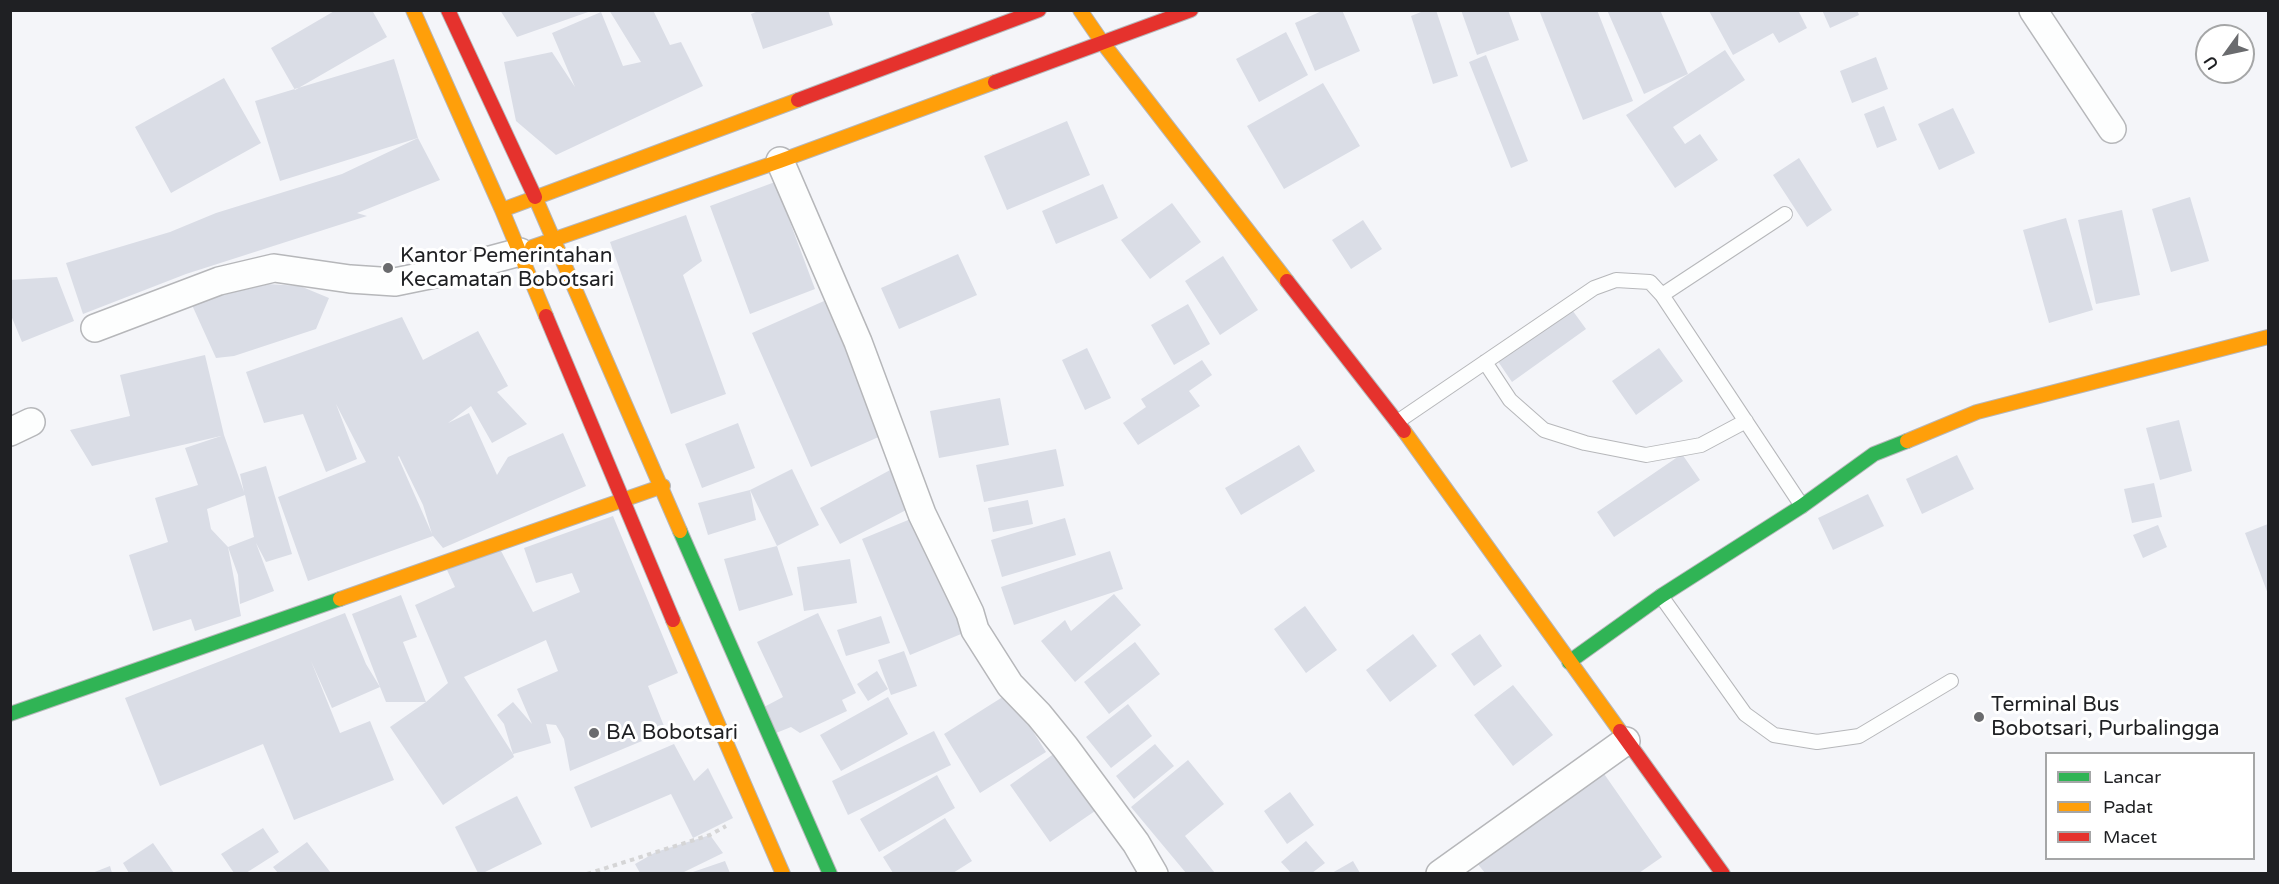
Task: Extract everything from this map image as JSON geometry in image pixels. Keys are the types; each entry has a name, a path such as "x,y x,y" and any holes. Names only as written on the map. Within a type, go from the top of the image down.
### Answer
{"main road":[{"path":"413,10 502,210 622,501 783,873"},
{"path":"448,10 535,197 663,486 830,873"},
{"path":"502,210 1040,10"},
{"path":"1080,10 1102,42 1397,422 1723,873"},
{"path":"520,252 780,161 1191,10"},
{"path":"1569,662 1661,596 1802,506 1874,454 1977,412 2268,337"},
{"path":"10,714 663,486"}],"street":[{"path":"2033,10 2112,129"},
{"path":"780,161 858,342 922,514 970,613 975,630 1010,685 1065,747 1136,843 1154,873"},
{"path":"95,328 219,281 274,268 350,279 395,282 449,271 520,252"},
{"path":"1440,873 1626,741"}],"lane":[{"path":"1662,295 1785,214"},
{"path":"1397,422 1594,288 1616,280 1650,282 1662,295 1802,506"},
{"path":"1485,362 1510,400 1544,430 1585,443 1646,455 1701,445 1746,421"},
{"path":"1661,596 1745,714 1774,735 1817,742 1859,735 1951,681"}],"path":[{"path":"587,873 710,835 739,819 752,802"}],"building":[{"path":"336,10 372,10 387,37 295,90 271,48"},
{"path":"500,10 591,10 591,11 517,37"},
{"path":"609,10 653,10 670,45 681,42 703,86 556,155 516,121 504,62 552,52 575,87 552,33 601,12 623,66 641,62"},
{"path":"761,10 828,10 833,25 763,49 751,14"},
{"path":"1324,10 1342,10 1360,51 1315,71 1295,23"},
{"path":"1426,10 1436,10 1458,76 1433,84 1411,16"},
{"path":"1461,10 1508,10 1519,40 1477,55"},
{"path":"1539,10 1597,10 1633,101 1583,120"},
{"path":"1607,10 1660,10 1688,74 1644,94"},
{"path":"1798,10 1807,28 1779,43 1773,33 1733,55 1709,11"},
{"path":"1822,10 1857,10 1859,15 1830,28"},
{"path":"1286,32 1308,75 1259,102 1236,59"},
{"path":"1725,50 1745,80 1673,127 1685,144 1700,134 1718,160 1675,188 1626,115"},
{"path":"1486,55 1528,161 1511,168 1469,62"},
{"path":"1876,57 1888,89 1852,103 1840,71"},
{"path":"394,59 418,138 280,181 255,101"},
{"path":"224,78 261,143 171,193 135,127"},
{"path":"1323,83 1360,146 1284,189 1247,126"},
{"path":"1884,106 1897,140 1877,148 1864,114"},
{"path":"1953,108 1975,153 1939,170 1918,124"},
{"path":"1067,121 1090,175 1007,210 984,156"},
{"path":"418,138 440,180 357,213 367,216 186,274 83,314 66,263 170,232 216,213 342,174"},
{"path":"1799,158 1832,210 1807,227 1773,175"},
{"path":"775,182 815,289 750,314 710,206"},
{"path":"1103,184 1118,218 1056,244 1042,211"},
{"path":"2190,197 2209,261 2171,272 2152,209"},
{"path":"1172,203 1201,242 1150,279 1121,240"},
{"path":"2122,210 2140,295 2096,304 2078,220"},
{"path":"686,215 702,261 683,275 726,394 671,414 610,242"},
{"path":"2066,218 2093,310 2049,323 2023,230"},
{"path":"1363,220 1382,249 1351,269 1332,240"},
{"path":"958,254 977,295 899,329 881,288"},
{"path":"1223,256 1258,310 1220,335 1185,281"},
{"path":"57,277 74,321 22,342 10,313 10,280"},
{"path":"219,281 300,286 329,298 316,329 234,356 216,358 192,305"},
{"path":"824,301 883,435 811,467 752,333"},
{"path":"1188,304 1210,344 1174,365 1151,325"},
{"path":"1570,307 1586,329 1512,382 1497,360"},
{"path":"402,317 423,360 478,331 508,386 497,392 527,424 492,443 471,406 448,423 469,413 497,475 508,457 563,433 586,486 443,548 433,536 308,581 278,497 366,462 336,404 357,459 326,472 303,414 264,423 246,372","holes":["399,456 423,505 432,534"]},
{"path":"1087,348 1111,398 1085,410 1062,360"},
{"path":"1659,348 1683,381 1636,415 1612,381"},
{"path":"205,355 224,435 244,492 240,474 266,466 292,554 266,562 256,543 274,591 240,604 238,575 228,547 241,616 195,631 191,619 153,631 129,555 168,542 155,498 198,485 185,448 221,436 92,466 70,430 130,416 120,375","holes":["245,495 254,537 228,547 211,529 207,509"]},
{"path":"1202,360 1212,375 1189,391 1200,406 1138,445 1123,423 1146,407 1141,399"},
{"path":"1000,398 1009,445 939,458 930,411"},
{"path":"2179,420 2192,471 2160,480 2146,428"},
{"path":"738,423 755,468 702,488 685,444"},
{"path":"1299,445 1315,471 1241,515 1225,488"},
{"path":"1056,449 1064,486 984,502 976,465"},
{"path":"1682,454 1700,480 1614,537 1597,512"},
{"path":"1957,455 1974,489 1922,514 1906,479"},
{"path":"792,469 819,525 777,546 750,490"},
{"path":"892,469 912,507 840,544 820,508"},
{"path":"2154,483 2162,517 2132,523 2124,489"},
{"path":"750,490 756,520 708,535 698,503"},
{"path":"1868,494 1884,526 1833,550 1818,518"},
{"path":"1028,500 1033,524 993,532 988,508"},
{"path":"613,516 678,673 648,686 666,731 570,771 564,739 556,725 546,724 551,743 513,754 514,757 443,805 390,727 426,702 448,683 415,605 455,587 447,570 499,547 533,612 580,592 572,573 536,583 524,548","holes":["546,640 558,671 517,689 532,724 513,702 497,715 504,724 513,754 464,677"]},
{"path":"918,516 966,632 910,655 862,539"},
{"path":"1065,518 1076,555 1002,577 991,540"},
{"path":"2268,524 2268,594 2245,533"},
{"path":"2158,525 2167,547 2143,558 2133,535"},
{"path":"777,546 793,595 739,611 724,559"},
{"path":"1110,551 1123,589 1014,625 1001,587"},
{"path":"850,559 857,603 804,611 797,567"},
{"path":"1114,594 1141,625 1075,682 1041,641 1065,620 1071,631"},
{"path":"401,595 417,637 403,642 426,702 386,702 352,614"},
{"path":"1305,606 1337,650 1306,673 1274,629"},
{"path":"345,613 366,664 380,687 332,708 311,661 340,733 370,721 394,780 294,820 263,744 160,786 125,698"},
{"path":"818,613 856,693 842,700 847,711 800,733 791,727 776,733 764,707 783,697 757,642"},
{"path":"881,616 890,643 846,656 837,630"},
{"path":"1413,634 1437,666 1390,702 1366,670"},
{"path":"1480,634 1502,666 1474,686 1451,654"},
{"path":"1135,642 1160,674 1109,714 1084,682"},
{"path":"904,651 917,686 891,695 878,660"},
{"path":"877,671 888,689 868,701 857,684"},
{"path":"1513,685 1553,735 1513,766 1474,715"},
{"path":"1009,693 1046,752 980,793 944,734"},
{"path":"888,697 908,734 841,771 820,735"},
{"path":"1128,704 1152,736 1111,768 1086,737"},
{"path":"934,731 951,765 848,815 832,781"},
{"path":"674,744 694,781 708,768 733,818 693,838 671,794 591,828 574,787"},
{"path":"1155,744 1174,766 1134,799 1116,776"},
{"path":"1055,753 1095,811 1050,842 1010,785"},
{"path":"1188,760 1224,804 1185,836 1215,873 1186,873 1131,807"},
{"path":"1600,768 1662,857 1639,873 1485,873 1473,858"},
{"path":"937,775 955,808 879,852 860,819"},
{"path":"1290,792 1314,825 1287,844 1264,811"},
{"path":"517,796 542,844 483,873 478,873 455,827"},
{"path":"945,818 972,861 953,873 893,873 883,857"},
{"path":"263,828 279,852 246,873 234,873 221,854"},
{"path":"710,835 723,853 682,873 640,873 635,864 656,852"},
{"path":"1306,841 1325,863 1312,873 1291,873 1281,862"},
{"path":"307,842 331,873 278,873 273,867"},
{"path":"153,843 174,873 129,873 123,863"},
{"path":"725,861 730,873 690,873"},
{"path":"1353,861 1360,873 1332,873"},
{"path":"110,866 112,873 92,873"}],"traffic: fast":[{"path":"1569,662 1661,596 1802,506 1874,454 1907,441"},
{"path":"680,531 830,874"},
{"path":"10,714 340,599"}],"traffic: slow":[{"path":"413,10 502,210"},
{"path":"1080,10 1102,42 1287,281"},
{"path":"532,247 780,161 995,82"},
{"path":"546,316 502,210 798,100"},
{"path":"535,197 680,531"},
{"path":"1907,441 1977,412 2268,337"},
{"path":"1404,431 1620,731"},
{"path":"340,599 663,486"},
{"path":"673,620 783,874"}],"traffic: jam":[{"path":"448,10 535,197"},
{"path":"798,100 1039,10"},
{"path":"995,82 1191,10"},
{"path":"1287,281 1404,431"},
{"path":"546,316 673,620"},
{"path":"1620,731 1723,874"}],"place":[{"name":"Kantor Pemerintahan Kecamatan Bobotsari","path":"388,268"},
{"name":"Terminal Bus Bobotsari, Purbalingga","path":"1979,717"},
{"name":"BA Bobotsari","path":"594,733"}]}
